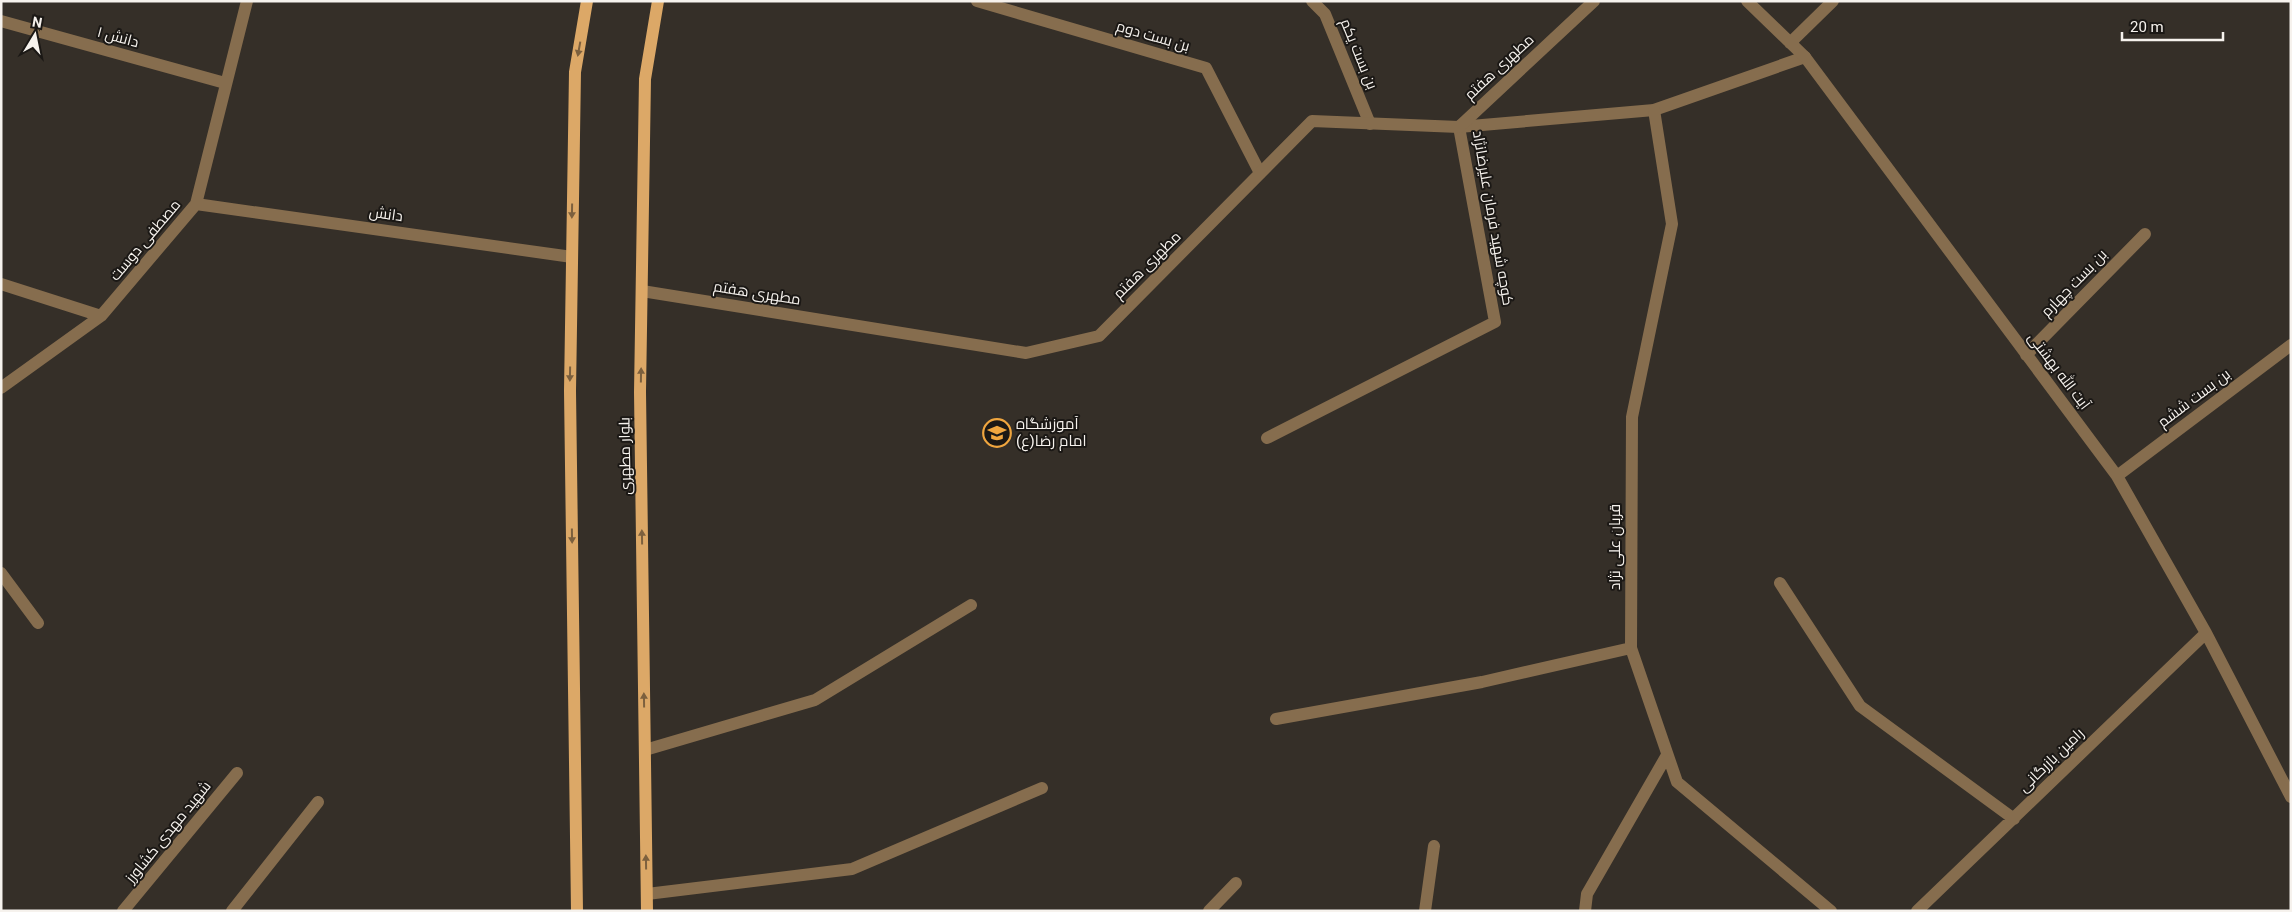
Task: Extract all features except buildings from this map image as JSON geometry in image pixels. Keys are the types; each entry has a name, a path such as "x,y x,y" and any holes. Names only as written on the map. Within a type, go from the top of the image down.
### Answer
{"main road":[{"path":"577,911 570,392 575,72 587,1"},
{"name":"بلوار مطهری","path":"647,911 640,392 645,79 658,1"}],"street":[{"name":"مصطفی دوست","path":"1,388 102,316 196,204 247,1"},
{"name":"بن بست دوم","path":"977,1 1206,68 1260,173"},
{"name":"بن بست یکم","path":"1312,1 1325,14 1370,124"},
{"name":"مطهری هفتم","path":"642,291 1026,353 1100,336 1312,121 1459,127 1594,1"},
{"name":"آیت الله بهشتی","path":"1747,1 1805,57 2117,476 2206,633 2291,797"},
{"path":"1790,43 1834,1"},
{"name":"دانش ۱","path":"1,21 226,84"},
{"name":"کوچه شهید فرمان علیرضانژاد","path":"1267,438 1495,322 1459,127 1654,110 1805,57"},
{"name":"قربان علی نژاد","path":"1654,110 1672,224 1632,417 1631,648 1677,782 1831,911"},
{"name":"دانش","path":"196,204 572,257"},
{"name":"بن بست چهارم","path":"2026,355 2145,234"},
{"path":"1,284 102,316"},
{"name":"بن بست ششم","path":"2117,476 2291,345"},
{"path":"1,573 38,624"},
{"path":"1780,583 1860,706 2014,819"},
{"path":"645,750 815,700 971,605"},
{"name":"رامین بازرگانی","path":"1917,911 2206,633"},
{"path":"1276,719 1482,682 1631,648"},
{"path":"1586,911 1587,894 1667,755"},
{"name":"شهید مهدی کشاورز","path":"123,911 237,773"},
{"path":"647,894 852,868 1042,788"},
{"path":"232,911 318,802"},
{"path":"1424,911 1434,846"},
{"path":"1208,911 1236,883"}],"place":[{"name":"آموزشگاه امام رضا(ع)","path":"997,433"}]}
